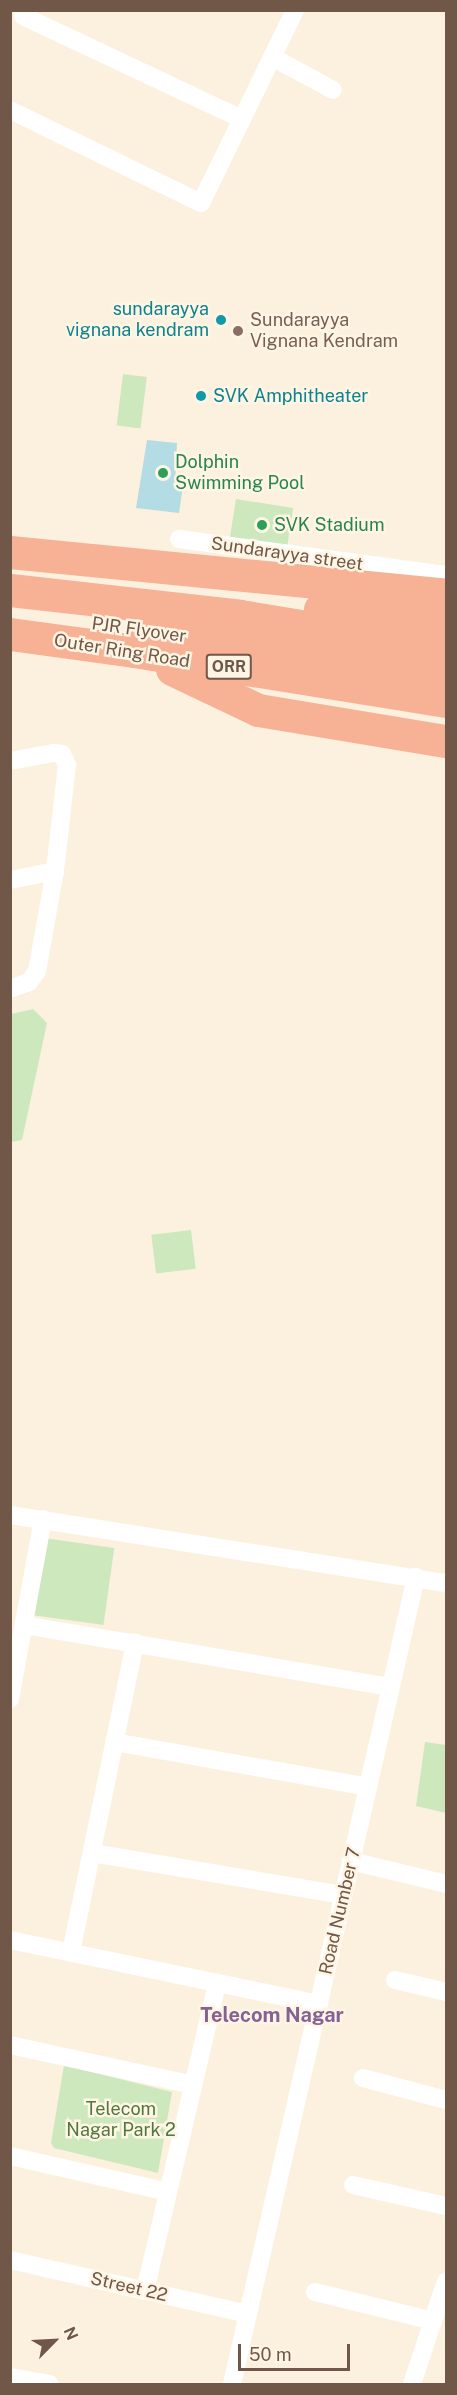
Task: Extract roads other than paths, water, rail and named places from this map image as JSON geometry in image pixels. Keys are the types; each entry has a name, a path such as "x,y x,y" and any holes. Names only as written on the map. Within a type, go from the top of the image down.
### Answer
{"highway":[{"path":"10,552 440,587"},
{"path":"10,575 148,592 447,622"},
{"name":"PJR Flyover","path":"10,590 240,616 447,650"},
{"name":"PJR Flyover","path":"10,612 447,675"},
{"name":"Outer Ring Road","path":"10,634 134,651 447,701"},
{"path":"134,651 258,710 447,741"}],"street":[{"path":"10,110 201,203 295,10"},
{"path":"23,16 242,119"},
{"path":"272,57 333,90"},
{"name":"Sundarayya street","path":"179,539 395,569 440,587"},
{"path":"10,761 53,753 62,754 67,765 56,871 37,971 29,982 10,989"},
{"path":"10,880 56,871"},
{"path":"10,1515 447,1583"},
{"path":"10,1699 43,1519"},
{"name":"Road Number 7","path":"232,2385 416,1577"},
{"path":"24,1625 391,1687"},
{"path":"71,1952 135,1643"},
{"path":"114,1742 368,1787"},
{"path":"92,1853 344,1895"},
{"path":"351,1861 447,1884"},
{"path":"10,1940 319,2004"},
{"path":"394,1980 447,1992"},
{"path":"145,2291 217,1983"},
{"path":"10,2045 193,2085"},
{"path":"363,2078 446,2097"},
{"path":"10,2156 168,2192"},
{"path":"352,2185 447,2206"},
{"name":"Street 22","path":"10,2260 248,2314"},
{"path":"412,2385 447,2281"},
{"path":"315,2292 433,2321"},
{"path":"10,2377 49,2385"}],"water":[{"path":"147,440 177,443 175,484 183,486 179,513 136,508"}],"place":[{"name":"sundarayya vignana kendram","path":"221,320"},
{"name":"Sundarayya Vignana Kendram","path":"238,331"},
{"name":"SVK Amphitheater","path":"201,396"},
{"name":"Dolphin Swimming Pool","path":"163,473"},
{"name":"SVK Stadium","path":"262,525"}],"district":[{"name":"Telecom Nagar","path":"272,2015"}],"park label":[{"name":"Telecom Nagar Park 2","path":"121,2120"}]}
